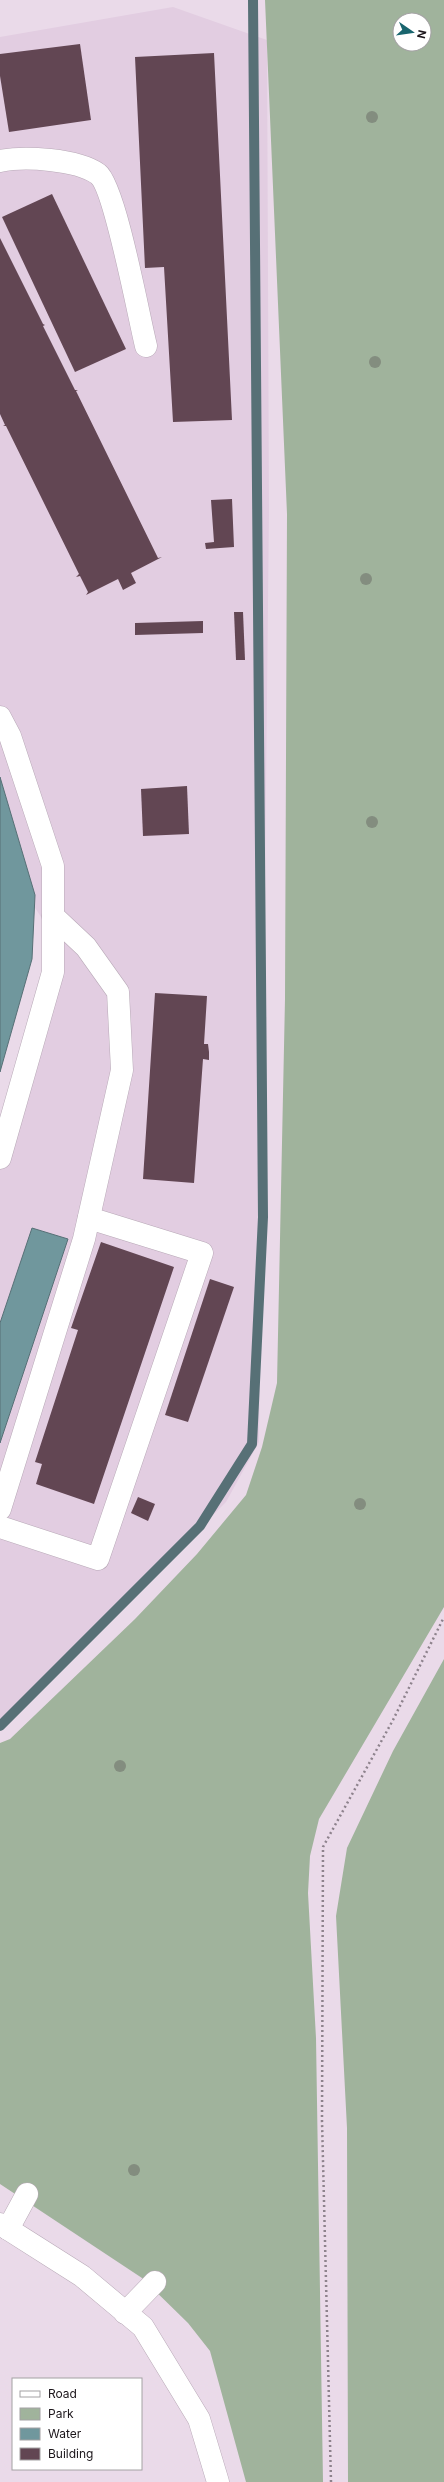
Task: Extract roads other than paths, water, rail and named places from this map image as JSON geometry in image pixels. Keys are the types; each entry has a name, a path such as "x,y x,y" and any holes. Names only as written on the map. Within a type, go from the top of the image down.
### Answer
{"street":[{"path":"0,161 15,158 71,164 98,174 111,197 146,346"},
{"path":"0,717 10,736 53,866 53,972 0,1158"},
{"path":"0,1509 89,1218 122,1070 118,992 86,947 53,916"},
{"path":"0,1527 98,1559 202,1253 89,1218"},
{"path":"27,2194 4,2226 82,2276 143,2327 199,2419 218,2482"},
{"path":"126,2313 155,2282"}],"water":[{"path":"0,777 35,895 32,959 0,1072"},
{"path":"32,1228 68,1239 0,1443 0,1323"}],"waterway":[{"path":"0,1726 200,1526 252,1444 263,1217 253,0"}]}
